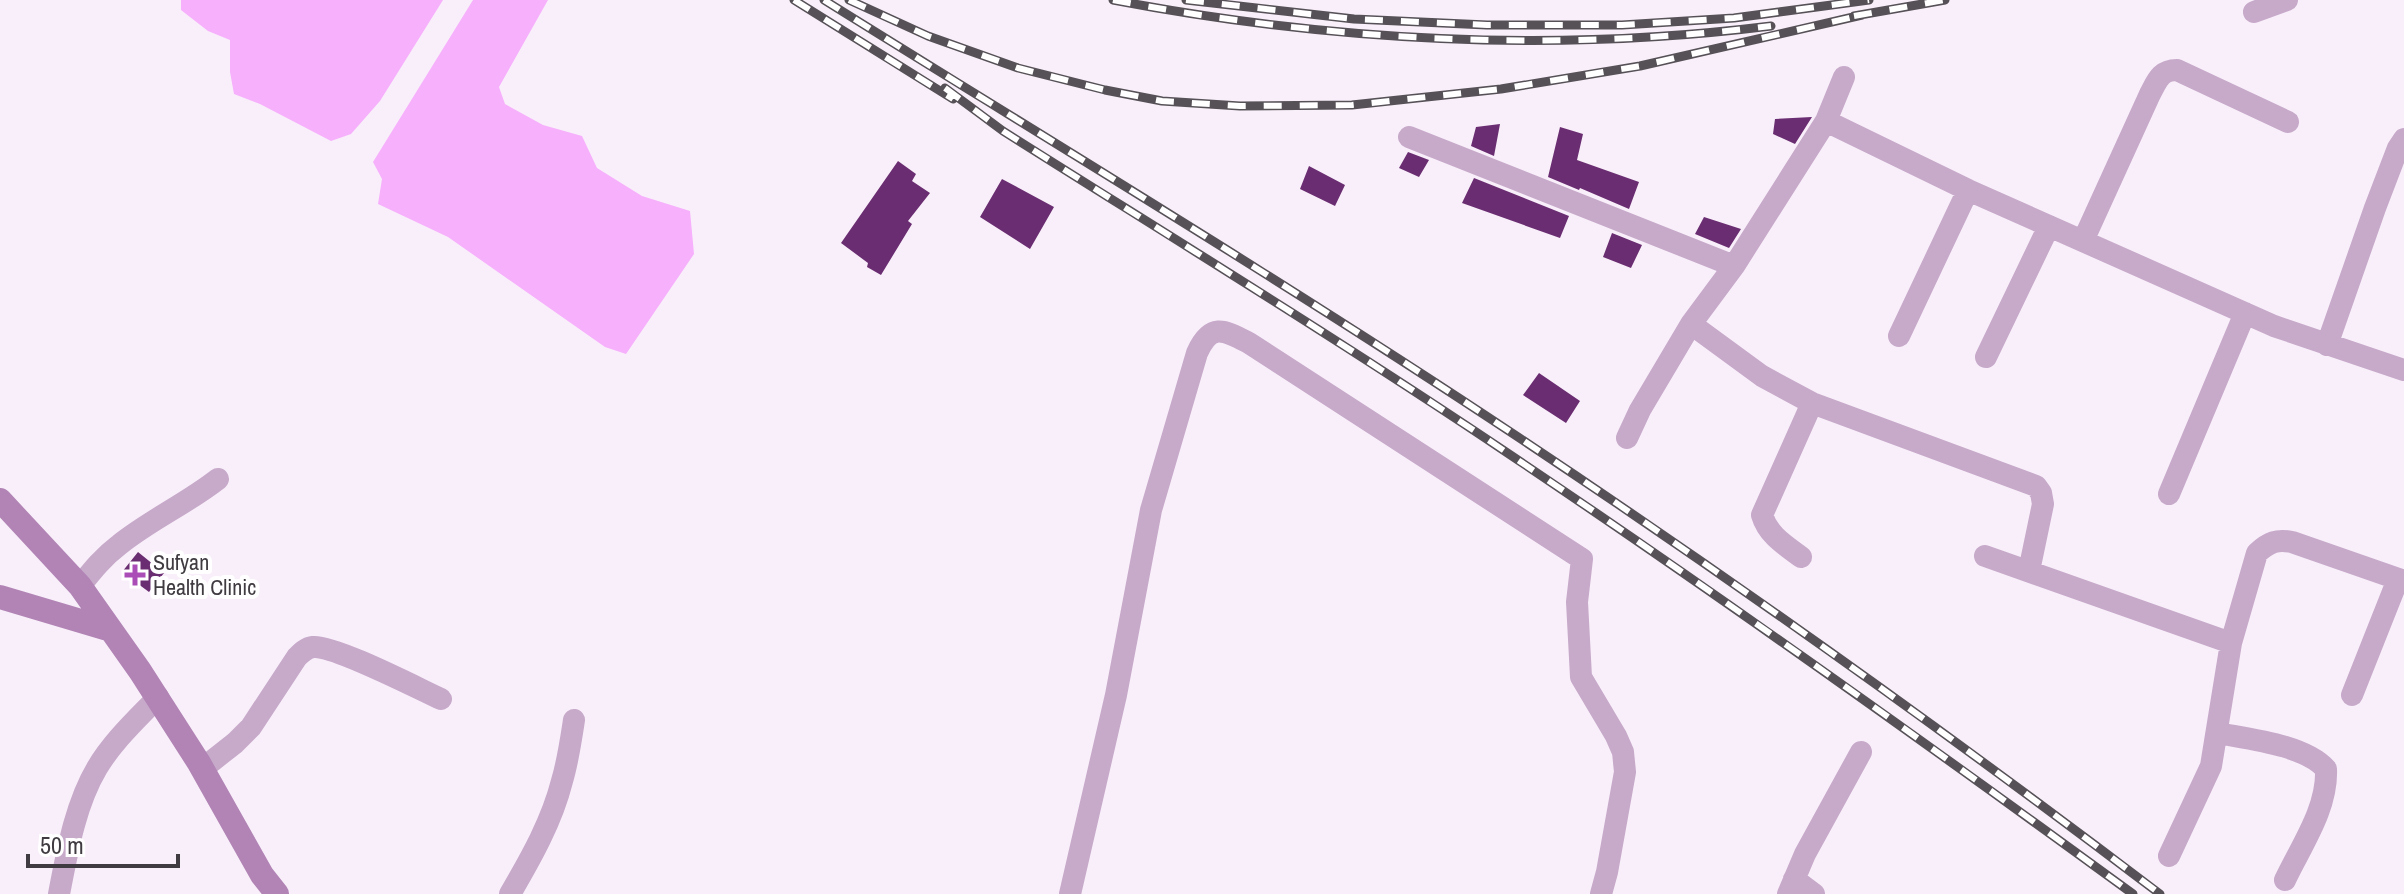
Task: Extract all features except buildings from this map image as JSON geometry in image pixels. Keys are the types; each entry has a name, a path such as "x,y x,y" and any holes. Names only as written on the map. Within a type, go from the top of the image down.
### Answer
{"main road":[{"path":"0,500 80,586 111,630 158,697 262,875 277,894"},
{"path":"0,597 111,630"}],"street":[{"path":"2254,12 2287,0"},
{"path":"2083,241 2161,74 2177,70 2288,122"},
{"path":"1627,438 1691,324 1734,266 1826,121 1844,77"},
{"path":"1826,121 1968,190 2245,313 2327,345 2404,370"},
{"path":"1409,137 1734,266"},
{"path":"2327,345 2370,221 2404,139"},
{"path":"1899,336 1968,190"},
{"path":"1986,357 2049,226"},
{"path":"2169,494 2245,313"},
{"path":"1691,324 1762,376 1812,403 2036,486 2043,504 2029,571"},
{"path":"1070,894 1116,695 1154,496 1197,353 1202,341 1218,331 1229,332 1249,343 1582,559 1577,602 1581,677 1616,736 1623,752 1625,772 1601,894"},
{"path":"1801,557 1778,540 1762,515 1812,403"},
{"path":"80,586 101,560 120,544 191,500 218,479"},
{"path":"2169,856 2211,766 2231,643 2257,553 2266,544 2279,539 2401,580 2352,695"},
{"path":"1985,556 2231,643"},
{"path":"202,769 251,727 297,657 312,647 335,651 441,699"},
{"path":"59,894 73,832 96,770 121,735 158,697"},
{"path":"510,894 557,799 574,720"},
{"path":"2218,733 2291,749 2310,756 2326,769 2321,806 2285,880"},
{"path":"1814,894 1791,886 1861,752"}],"shaded area":[{"path":"181,0 443,0 380,101 351,134 331,141 234,94 230,40 208,31 181,10"},
{"path":"473,0 548,0 499,87 505,104 543,125 582,136 597,168 642,196 690,211 694,254 626,354 605,347 448,237 378,204 382,179 373,162"}],"railway":[{"path":"794,0 953,99"},
{"path":"824,0 1258,269 1515,435 1841,660 2160,894"},
{"path":"849,0 928,36 1018,68 1162,101 1240,106 1352,105 1501,89 1640,66 1862,15"},
{"path":"1113,0 1276,25 1441,38 1606,39 1771,26"},
{"path":"1186,0 1354,19 1487,25 1622,25 1734,18 1869,0"},
{"path":"1854,16 1945,0"},
{"path":"945,88 1003,131 1381,370 1585,506 1978,781 2133,894"}],"place":[{"name":"Sufyan Health Clinic","path":"135,575"}]}
